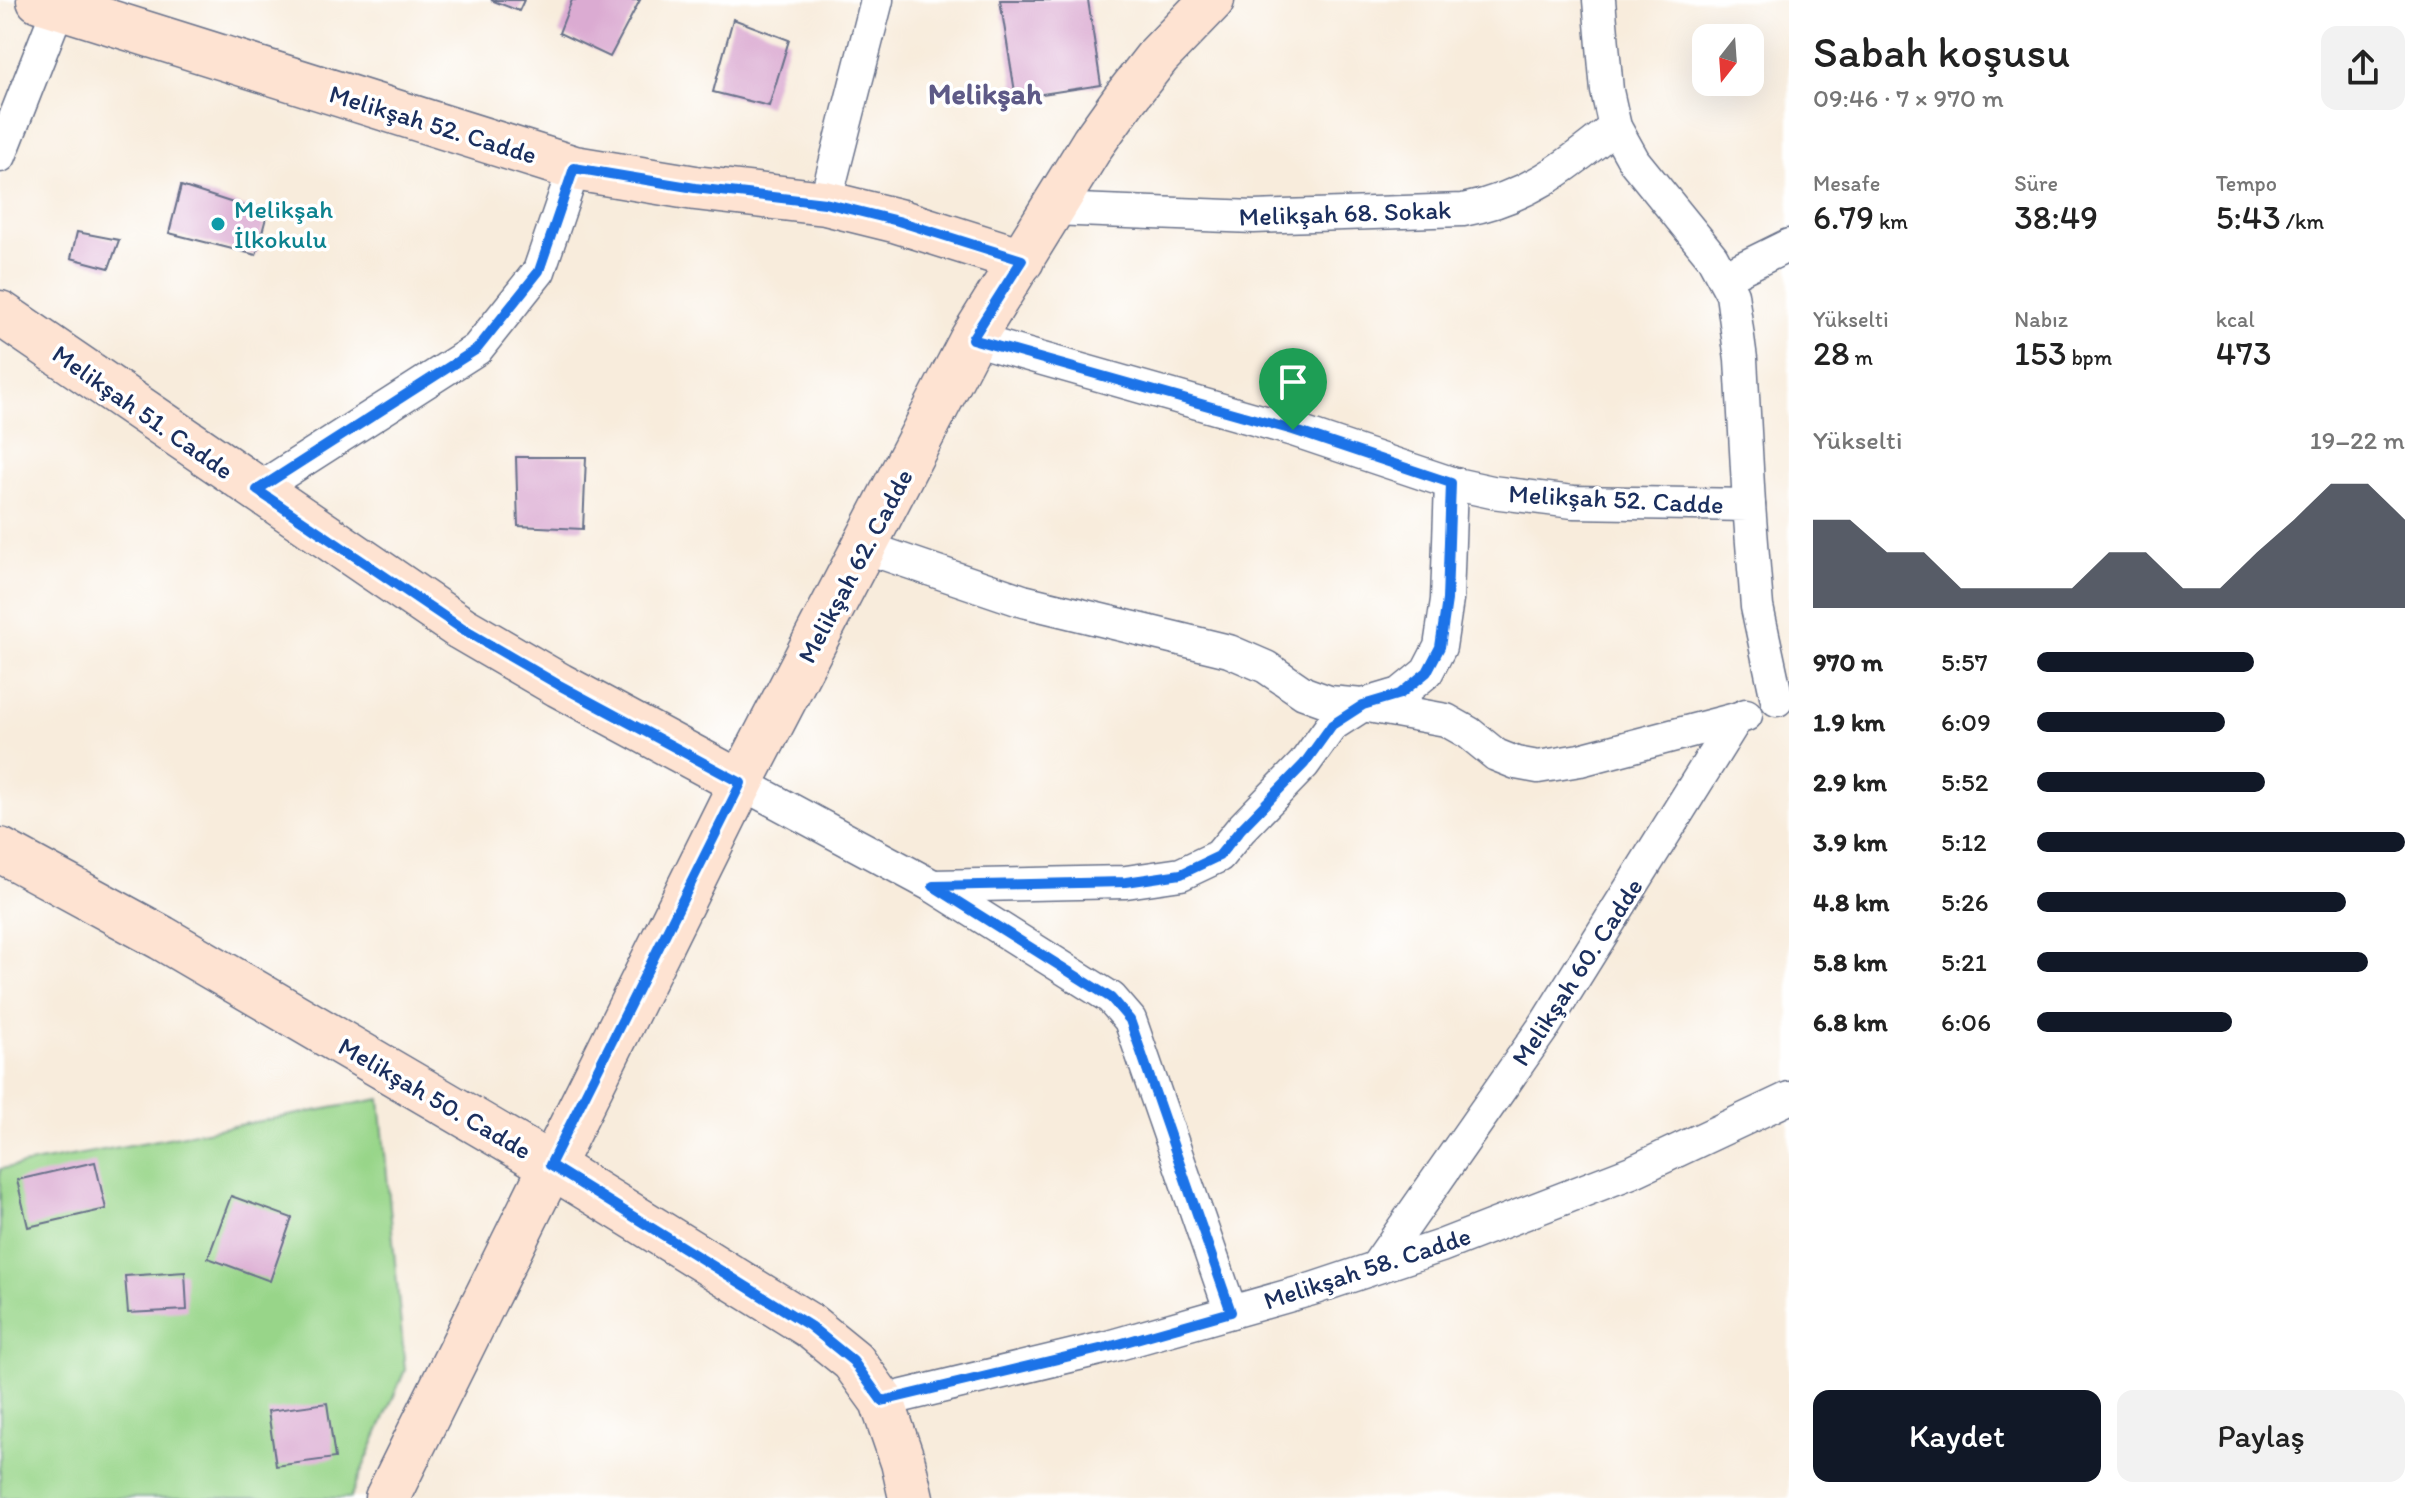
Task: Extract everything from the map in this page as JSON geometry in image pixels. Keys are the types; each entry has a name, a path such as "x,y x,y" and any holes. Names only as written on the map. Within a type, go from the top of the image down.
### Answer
{"street":[{"path":"825,203 877,0"},
{"name":"Melikşah 62. Cadde","path":"387,1498 741,783 972,339 1093,143 1149,67 1212,0"},
{"path":"1599,0 1604,65 1615,127 1634,161 1712,257 1732,294 1741,359 1749,505"},
{"path":"0,156 49,3"},
{"name":"Melikşah 52. Cadde","path":"49,3 574,168 695,188 825,203 898,221 1022,260"},
{"name":"Melikşah 68. Sokak","path":"1052,209 1254,217 1421,214 1463,210 1493,205 1545,181 1615,127"},
{"path":"257,490 477,349 539,271 574,168"},
{"path":"1724,277 1789,245"},
{"name":"Melikşah 51. Cadde","path":"0,313 461,628 559,685 933,886 1111,998 1130,1020 1231,1312"},
{"name":"Melikşah 52. Cadde","path":"972,339 1293,430 1451,483 1529,498 1573,502 1749,505 1757,607 1783,698"},
{"path":"933,886 1126,882 1181,874 1219,856 1304,764 1332,725 1363,705 1400,694 1427,672 1440,647 1447,600 1451,483"},
{"path":"864,547 1023,601 1229,651 1266,667 1304,693 1329,702 1446,720 1469,733 1496,755 1538,767 1580,760 1736,719 1783,698"},
{"name":"Melikşah 60. Cadde","path":"1376,1267 1545,1025 1736,719"},
{"name":"Melikşah 50. Cadde","path":"0,850 162,938 550,1165 810,1326 853,1361 882,1401 903,1462 911,1498"},
{"name":"Melikşah 58. Cadde","path":"882,1401 1108,1347 1441,1246 1634,1171 1789,1098"}],"green space":[{"path":"380,1099 405,1370 350,1498 0,1498 0,1169"}],"building":[{"path":"491,0 524,0 519,11"},
{"path":"572,0 640,0 610,57 559,33"},
{"path":"1000,0 1088,0 1101,85 1016,98"},
{"path":"733,19 789,40 769,106 713,92"},
{"name":"Melikşah İlkokulu","path":"181,186 267,214 256,255 169,233"},
{"path":"77,232 119,240 109,268 71,258"},
{"path":"516,457 586,457 583,529 518,526"},
{"path":"95,1162 106,1209 28,1227 17,1180"},
{"path":"231,1196 292,1218 270,1281 208,1258"},
{"path":"185,1272 187,1310 128,1313 125,1276"},
{"path":"327,1403 335,1458 276,1466 268,1411"}],"place":[{"name":"Melikşah İlkokulu","path":"218,224"}],"district":[{"name":"Melikşah","path":"985,93"}],"route":[{"path":"574,168 695,188 825,203 898,221 1022,260 972,339 1293,430 1451,483 1447,600 1440,647 1427,672 1400,694 1363,705 1332,725 1304,764 1219,856 1181,874 1126,882 933,886 1111,998 1130,1020 1231,1312 1108,1347 882,1401 853,1361 810,1326 550,1165 741,783 559,685 461,628 257,490 477,349 539,271 574,168"}]}
